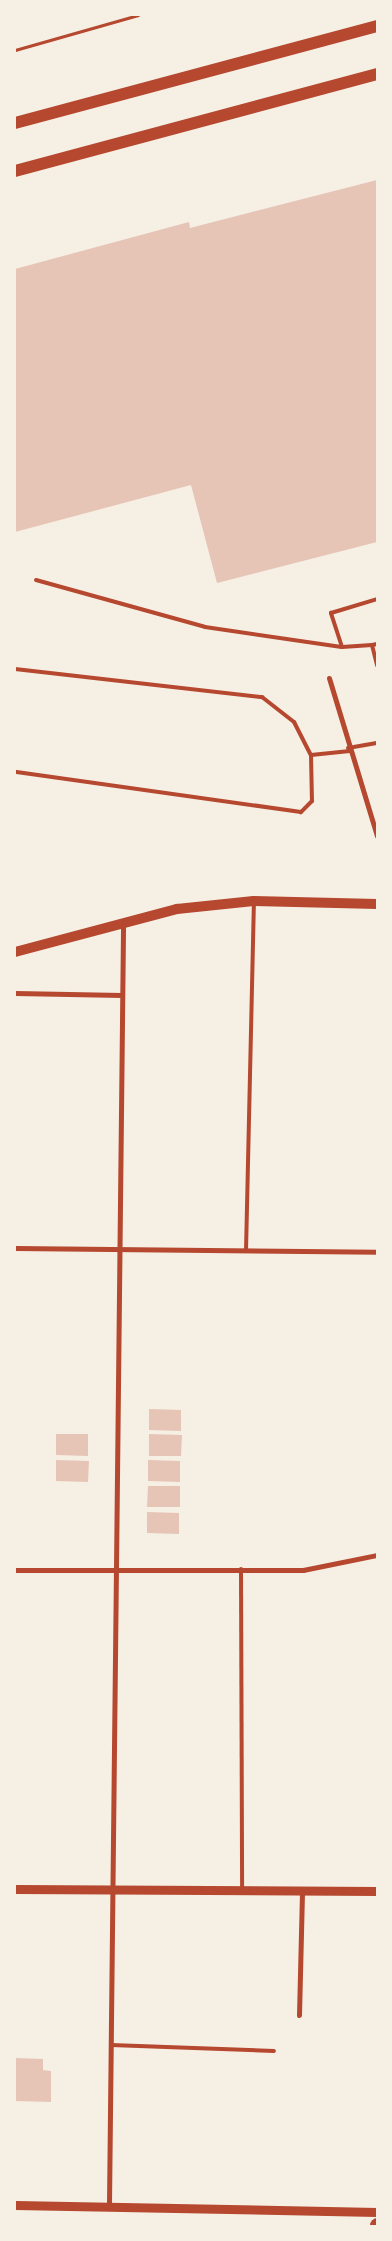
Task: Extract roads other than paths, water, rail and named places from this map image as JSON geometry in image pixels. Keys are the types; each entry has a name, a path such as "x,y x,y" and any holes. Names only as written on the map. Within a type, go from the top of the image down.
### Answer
{"main road":[{"path":"15,123 377,26"},
{"path":"15,171 377,74"},
{"path":"15,952 123,926 177,909 254,901 377,904"}],"street":[{"path":"329,678 349,750 377,836"},
{"path":"109,2204 123,926"},
{"path":"15,992 122,995"},
{"path":"15,1248 377,1252"},
{"path":"15,1570 116,1572 241,1569 303,1570 377,1555"},
{"path":"15,1889 302,1889 377,1891"},
{"path":"299,2014 302,1889"},
{"path":"15,2205 109,2204 377,2212"}],"lane":[{"path":"36,580 205,627 342,647 377,644"},
{"path":"342,647 331,613 377,599"},
{"path":"372,645 377,665"},
{"path":"15,669 262,697 294,722 311,755 312,801 301,812 15,772"},
{"path":"311,755 349,750 377,743"},
{"path":"246,1251 254,901"},
{"path":"241,1569 242,1889"},
{"path":"111,2045 274,2051"}]}
